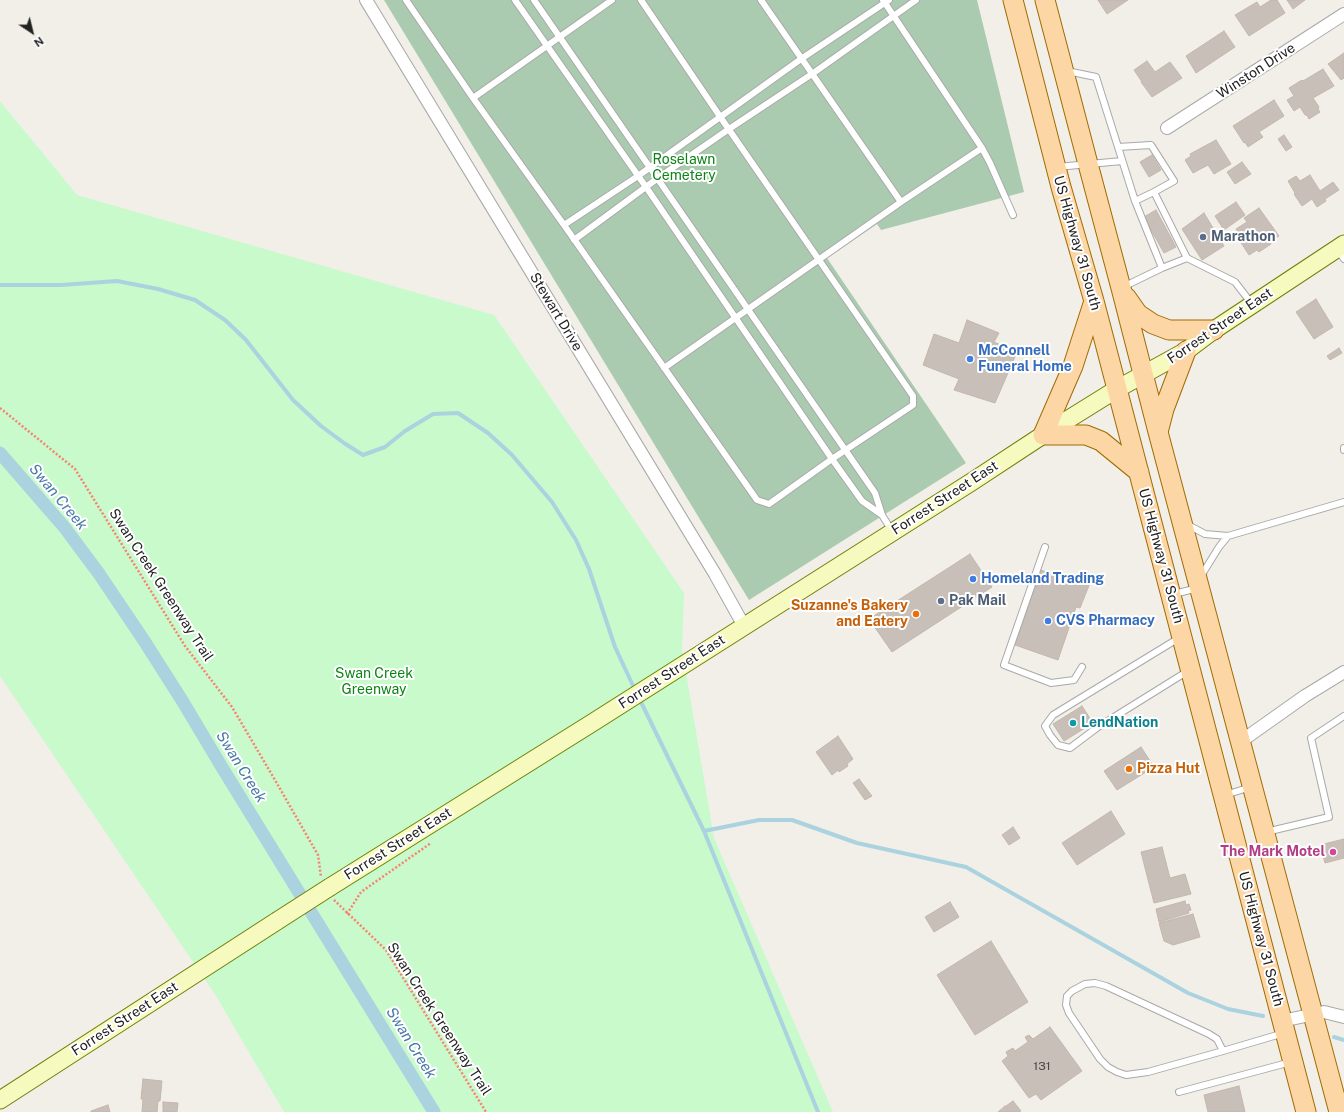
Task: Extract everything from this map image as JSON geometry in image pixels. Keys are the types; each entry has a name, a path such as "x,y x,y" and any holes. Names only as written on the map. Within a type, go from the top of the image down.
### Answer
{"main road":[{"name":"US Highway 31 South","path":"1013,0 1056,167 1094,302 1139,472 1306,1112"},
{"name":"US Highway 31 South","path":"1045,0 1339,1112"},
{"path":"1122,290 1138,314 1153,324 1169,330 1214,330"},
{"path":"1094,302 1073,366 1043,435 1086,435 1101,441 1139,472"},
{"path":"1158,432 1164,409 1186,351"}],"street":[{"name":"Stewart Drive","path":"366,0 715,574 744,626"},
{"name":"Winston Drive","path":"1167,128 1344,14"},
{"name":"Forrest Street East","path":"0,1100 330,887 678,669 1043,435 1117,389 1186,351 1252,304 1342,251"},
{"path":"1240,742 1305,696 1344,672"},
{"path":"1284,1027 1324,1012 1344,1016"}],"lane":[{"path":"406,0 473,98 757,500 769,504 845,450 913,405 913,396 721,118 642,0"},
{"path":"515,0 646,187 832,459 862,500 882,515"},
{"path":"534,0 651,167 875,493 882,515 893,532"},
{"path":"473,98 612,0"},
{"path":"761,0 901,202"},
{"path":"574,240 658,178 812,74 916,0"},
{"path":"564,225 651,167 801,59 886,1 893,16 982,148 1013,215"},
{"path":"1064,71 1096,77 1135,201 1162,268"},
{"path":"1118,147 1151,145 1174,181 1135,201"},
{"path":"664,368 901,202 982,148"},
{"path":"1056,167 1122,160"},
{"path":"1154,192 1187,258 1235,282 1252,304"},
{"path":"1122,290 1162,268 1187,258"},
{"path":"1182,521 1205,534 1228,536 1344,502"},
{"path":"1171,595 1199,585 1202,572 1228,536"},
{"path":"1045,547 1004,665 1051,684 1074,680 1082,668"},
{"path":"1182,637 1053,715 1045,726 1058,745 1070,748 1098,728 1190,669"},
{"path":"1264,832 1329,817 1311,738 1344,716"},
{"path":"1224,795 1252,786"},
{"path":"1223,1051 1217,1039 1209,1034 1106,986 1095,983 1085,984 1072,991 1067,996 1066,1005 1069,1013 1100,1059 1108,1068 1126,1075 1148,1072 1223,1051 1284,1027"},
{"path":"1179,1092 1293,1061"}],"path":[{"name":"Swan Creek Greenway Trail","path":"0,408 75,469 185,646 232,707 318,855"},
{"path":"347,914 361,892 436,839"},
{"name":"Swan Creek Greenway Trail","path":"339,906 386,950 486,1112"}],"green space":[{"name":"Roselawn Cemetery","path":"384,0 977,0 1024,192 881,230 877,224 827,258 966,463 749,600"},
{"name":"Swan Creek Greenway","path":"0,101 77,195 494,315 684,593 682,649 714,838 833,1112 284,1112 216,996 0,676"}],"building":[{"path":"1098,0 1128,0 1107,14"},
{"path":"1271,0 1277,0 1285,13 1249,36 1235,15 1257,2 1260,7"},
{"path":"1287,0 1305,0 1293,9"},
{"path":"1224,31 1235,47 1196,73 1186,56"},
{"path":"1344,53 1344,78 1341,80 1328,64"},
{"path":"1147,61 1155,72 1170,62 1182,78 1152,97 1134,70"},
{"path":"1323,69 1334,86 1313,98 1319,107 1318,109 1320,112 1309,119 1300,107 1294,111 1287,100 1294,96 1289,88"},
{"path":"1274,100 1284,116 1259,132 1263,137 1248,147 1233,126"},
{"path":"1284,135 1292,147 1286,151 1278,139"},
{"path":"1216,140 1231,164 1214,174 1208,165 1193,173 1185,160 1191,156 1190,154"},
{"path":"1152,155 1161,170 1149,177 1140,162"},
{"path":"1242,162 1251,174 1235,184 1227,172"},
{"path":"1310,175 1320,191 1333,182 1339,190 1325,199 1326,201 1317,207 1312,199 1302,206 1288,181 1296,176 1300,181"},
{"path":"1236,202 1245,215 1224,230 1215,216"},
{"path":"1259,208 1279,236 1270,242 1271,244 1259,252 1257,250 1249,255 1238,238 1241,237 1236,229 1247,222 1244,218"},
{"path":"1156,210 1176,247 1164,253 1144,217"},
{"name":"Marathon","path":"1204,213 1224,246 1202,260 1182,229"},
{"path":"1316,299 1333,327 1314,339 1296,312"},
{"name":"McConnell Funeral Home","path":"967,320 999,333 994,342 1017,352 995,403 954,390 959,379 923,365 934,334 959,343"},
{"path":"1339,348 1342,353 1330,360 1327,356"},
{"path":"970,554 992,587 892,652 869,619"},
{"name":"CVS Pharmacy","path":"1041,570 1057,576 1060,573 1090,583 1080,608 1076,607 1058,660 1015,645"},
{"name":"LendNation","path":"1082,706 1093,723 1064,741 1053,724"},
{"path":"838,736 853,759 847,764 848,766 839,772 838,770 832,775 816,752"},
{"name":"Pizza Hut","path":"1141,747 1154,767 1117,790 1104,771"},
{"path":"859,779 872,796 865,800 853,783"},
{"path":"1111,811 1125,834 1077,865 1062,843"},
{"path":"1013,827 1020,838 1009,845 1002,835"},
{"name":"The Mark Motel","path":"1344,839 1344,858 1325,863 1320,845"},
{"path":"1162,847 1170,878 1185,874 1191,894 1154,903 1141,852"},
{"path":"1185,901 1186,905 1189,904 1191,910 1188,911 1189,913 1159,922 1156,909"},
{"path":"950,902 959,917 934,932 925,917"},
{"path":"1193,914 1200,937 1173,945 1164,941 1159,923"},
{"path":"991,941 1028,1002 975,1035 937,975"},
{"path":"1050,1027 1082,1071 1041,1100 1036,1094 1029,1098 1002,1061 1008,1056 1006,1052 1013,1048 1015,1051 1028,1042 1025,1037 1029,1035 1033,1039"},
{"path":"143,1079 162,1081 160,1101 158,1101 157,1112 142,1112 143,1099 141,1099"},
{"path":"1239,1086 1245,1112 1208,1112 1204,1095"},
{"path":"1013,1101 1021,1111 1010,1112 1006,1106"},
{"path":"163,1102 178,1103 177,1112 163,1112"},
{"path":"108,1105 110,1112 91,1112 91,1111"},
{"path":"1005,1106 1009,1112 998,1112"}],"waterway":[{"path":"0,285 61,285 117,281 158,289 195,300 225,320 246,340 293,400 321,426 363,455 385,447 405,431 433,414 458,413 488,433 512,455 552,502 576,540 589,569 615,647 635,690"},
{"name":"Swan Creek","path":"0,453 65,528 100,575 143,639 434,1112"},
{"path":"639,698 704,831 818,1112"},
{"path":"704,831 759,820 792,820 857,843 966,867 1188,993 1228,1009 1263,1016"},
{"path":"1334,1037 1344,1040"}],"place":[{"name":"Marathon","path":"1203,237"},
{"name":"McConnell Funeral Home","path":"970,359"},
{"name":"Homeland Trading","path":"973,579"},
{"name":"Pak Mail","path":"941,601"},
{"name":"Suzanne's Bakery and Eatery","path":"916,614"},
{"name":"CVS Pharmacy","path":"1048,621"},
{"name":"LendNation","path":"1073,723"},
{"name":"Pizza Hut","path":"1129,769"},
{"name":"The Mark Motel","path":"1333,852"}]}
